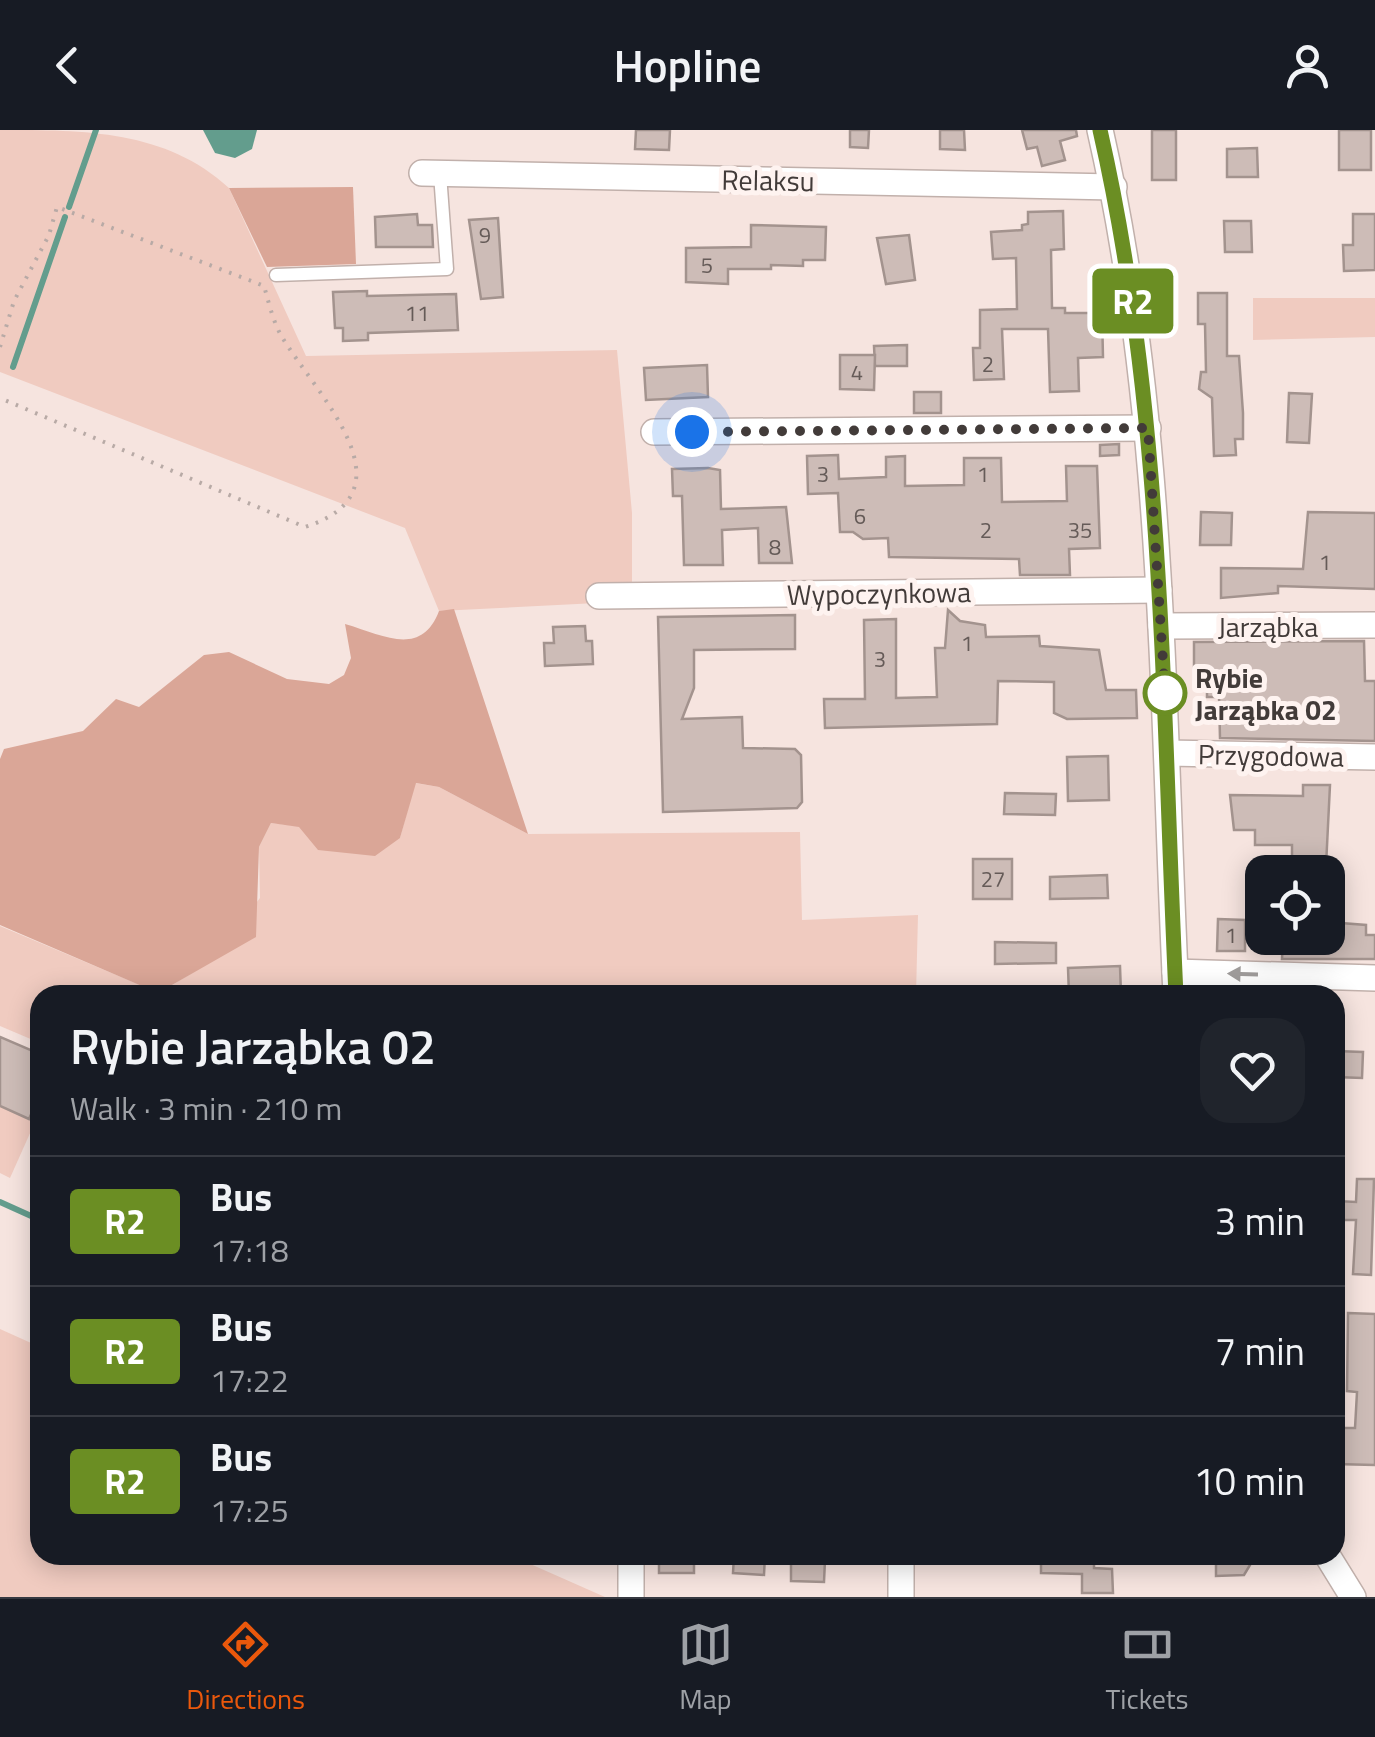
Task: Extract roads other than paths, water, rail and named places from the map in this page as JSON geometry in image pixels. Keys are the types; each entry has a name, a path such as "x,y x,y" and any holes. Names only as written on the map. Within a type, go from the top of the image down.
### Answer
{"street":[{"path":"1100,130 1114,187 1136,318 1148,428 1160,590 1176,984 1375,978"},
{"name":"Relaksu","path":"431,174 1114,187"},
{"path":"654,432 1148,428"},
{"name":"Wypoczynkowa","path":"599,596 1160,590"},
{"name":"Jarząbka","path":"1161,626 1375,625"},
{"name":"Przygodowa","path":"1167,753 1375,757"},
{"path":"631,1565 632,1597"},
{"path":"901,1597 902,1565"},
{"path":"1333,1565 1353,1597"}],"lane":[{"path":"276,276 446,268 431,174"}],"waterway":[{"path":"69,207 96,130"},
{"path":"13,367 65,217"},
{"path":"0,1202 30,1216"}],"place":[{"name":"Rybie Jarząbka 02","path":"1165,693"}]}
